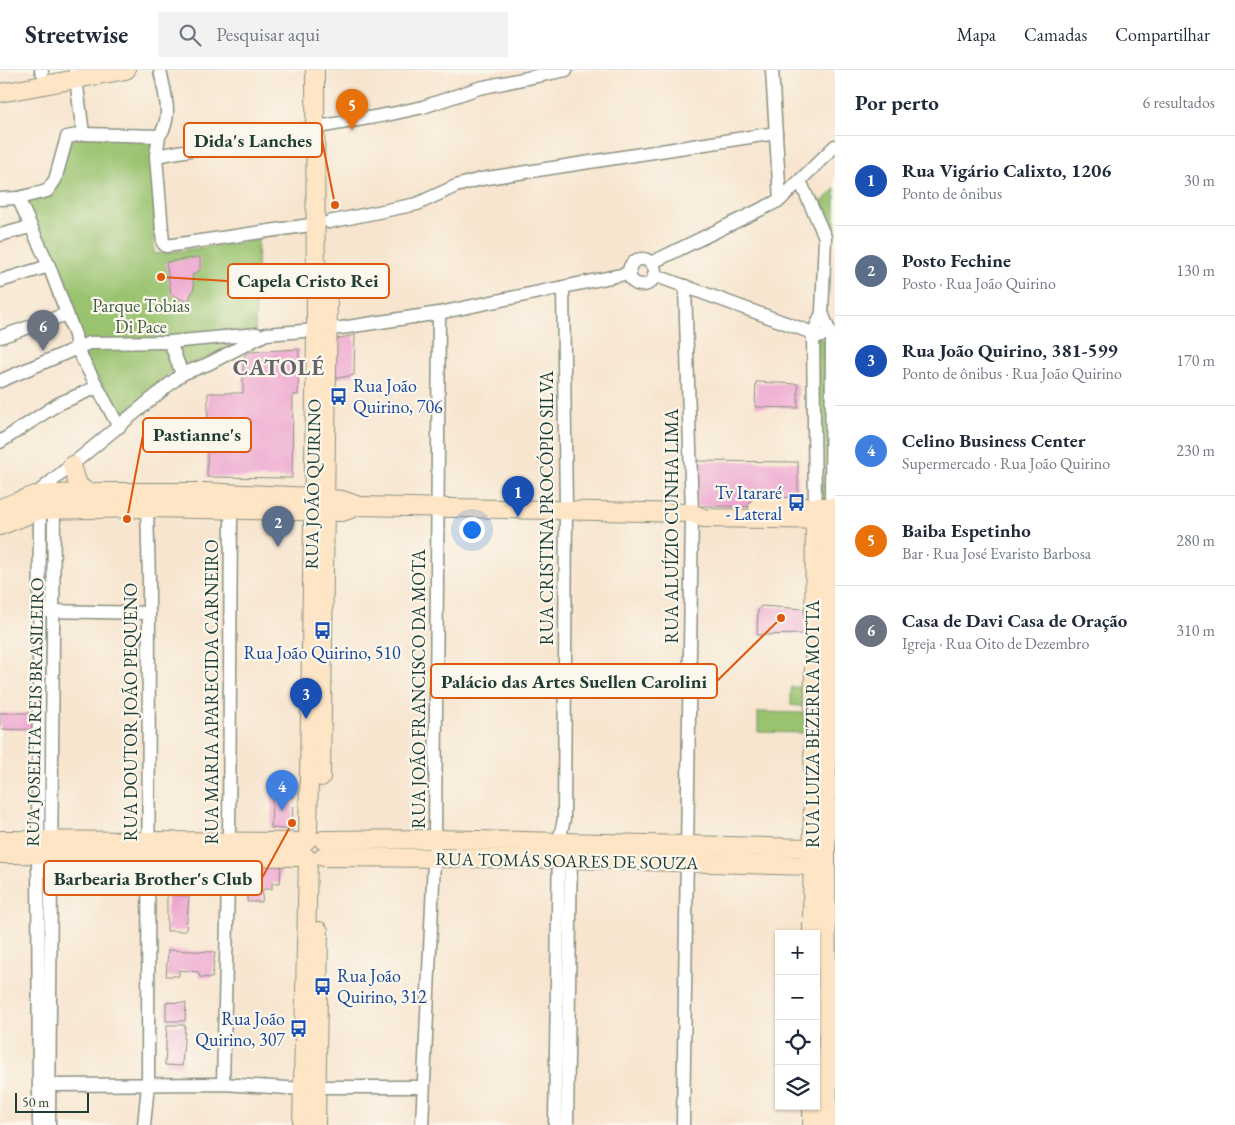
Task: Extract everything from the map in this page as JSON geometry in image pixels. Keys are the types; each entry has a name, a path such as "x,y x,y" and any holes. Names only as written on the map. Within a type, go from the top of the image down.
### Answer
{"main road":[{"name":"RUA JOÃO QUIRINO","path":"315,70 323,126"},
{"name":"RUA JOÃO QUIRINO","path":"302,1125 309,1088 320,505 323,126 327,70"},
{"path":"0,81 46,71"},
{"path":"0,93 75,74 118,71"},
{"name":"RUA JOÃO QUIRINO","path":"320,505 314,464 322,330"},
{"path":"281,495 295,490 302,483 314,464"},
{"path":"72,465 78,485 87,492"},
{"path":"0,526 43,505 87,492 281,495 342,512 359,506 692,513 703,518 827,514"},
{"path":"0,508 43,505 231,510 320,505"},
{"name":"RUA LUIZA BEZERRA MOTTA","path":"812,930 812,848 827,514"},
{"name":"RUA LUIZA BEZERRA MOTTA","path":"822,607 831,752 827,1040 828,1125"},
{"name":"RUA TOMÁS SOARES DE SOUZA","path":"314,849 435,839 688,863 812,866"},
{"name":"RUA TOMÁS SOARES DE SOUZA","path":"0,840 44,847 314,849 434,858 688,844 812,848"},
{"name":"RUA TOMÁS SOARES DE SOUZA","path":"0,854 44,847"},
{"name":"RUA JOÃO QUIRINO","path":"309,1088 316,1125"},
{"path":"812,1110 812,1125"}],"street":[{"path":"160,70 167,119 164,129 159,136 156,156 163,243 171,246 371,215 417,204 456,186 481,179 776,133"},
{"path":"156,156 423,107 479,88 566,70"},
{"path":"772,70 780,200"},
{"path":"75,74 83,134"},
{"path":"0,199 18,198 47,191 55,180 67,137 83,134 159,136"},
{"path":"834,339 813,334 685,286 652,269 646,260 638,260 632,265 630,273 633,281 641,285 649,283 652,269 780,200 835,146"},
{"path":"800,181 825,237 822,313 813,334"},
{"path":"18,198 49,266 75,335 77,349 119,427"},
{"path":"0,235 30,226"},
{"path":"0,281 49,266"},
{"path":"0,381 98,342 170,342 322,330 439,313 630,273"},
{"name":"RUA ALUÍZIO CUNHA LIMA","path":"683,1125 692,513 685,286"},
{"name":"RUA CRISTINA PROCÓPIO SILVA","path":"563,288 566,509 563,1008 567,1125"},
{"name":"RUA JOÃO FRANCISCO DA MOTA","path":"422,1125 435,839 439,313"},
{"path":"822,313 834,339"},
{"path":"0,337 67,314"},
{"path":"43,505 72,465 182,374 208,364 266,334"},
{"name":"RUA LUIZA BEZERRA MOTTA","path":"813,334 827,514"},
{"name":"RUA LUIZA BEZERRA MOTTA","path":"827,514 834,339"},
{"path":"170,342 182,374"},
{"path":"0,442 58,404 97,387"},
{"name":"RUA JOSELITA REIS BRASILEIRO","path":"39,1125 48,611 43,505"},
{"name":"RUA DOUTOR JOÃO PEQUENO","path":"144,1125 148,1085 149,613 147,508"},
{"name":"RUA MARIA APARECIDA CARNEIRO","path":"223,1084 228,849 231,510"},
{"path":"48,611 149,613"},
{"name":"RUA JOSELITA REIS BRASILEIRO","path":"44,847 50,1085 49,1125"},
{"name":"RUA CRISTINA PROCÓPIO SILVA","path":"556,1125 563,1008"},
{"path":"50,1085 223,1084 309,1088 424,1087"}],"green space":[{"name":"Parque Tobias Di Pace","path":"83,136 155,139 154,254 258,240 255,333 210,357 171,372 120,417 81,350 24,201 54,196 71,141"},
{"path":"835,188 835,233 832,233 814,196 822,202"},
{"path":"815,337 829,342 828,505 817,504"},
{"path":"791,687 805,687 806,707 791,705"},
{"path":"758,712 805,713 806,733 758,732"}],"building":[{"path":"200,257 200,270 192,275 194,288 188,302 171,294 166,262"},
{"path":"355,335 354,375 333,379 331,340"},
{"path":"299,349 298,395 293,395 292,478 207,477 208,393 243,393 243,358 248,352"},
{"path":"756,382 798,384 798,408 755,407"},
{"path":"696,461 798,462 798,507 696,506"},
{"path":"761,606 804,609 805,634 757,635 758,610"},
{"path":"0,713 35,713 34,730 0,729"},
{"path":"273,780 292,782 293,830 271,828"},
{"path":"250,865 281,866 280,883 272,883 272,889 263,889 262,902 247,902"},
{"path":"167,895 189,896 186,931 167,931"},
{"path":"168,950 215,952 212,978 200,977 198,972 179,970 179,976 166,976"},
{"path":"166,1002 186,1003 185,1021 166,1021"},
{"path":"167,1025 185,1025 182,1066 165,1065"}],"place":[{"name":"Baiba Espetinho","path":"352,130"},
{"name":"Dida's Lanches","path":"335,205"},
{"name":"Capela Cristo Rei","path":"161,277"},
{"name":"Casa de Davi Casa de Oração","path":"43,351"},
{"name":"Rua João Quirino, 706","path":"339,396"},
{"name":"Tv Itararé - Lateral","path":"796,503"},
{"name":"Rua Vigário Calixto, 1206","path":"518,517"},
{"name":"Pastianne's","path":"127,519"},
{"name":"Posto Fechine","path":"278,547"},
{"name":"Palácio das Artes Suellen Carolini","path":"781,618"},
{"name":"Rua João Quirino, 510","path":"322,630"},
{"name":"Rua João Quirino, 381-599","path":"306,719"},
{"name":"Celino Business Center","path":"282,811"},
{"name":"Barbearia Brother's Club","path":"292,823"},
{"name":"Rua João Quirino, 312","path":"323,986"},
{"name":"Rua João Quirino, 307","path":"299,1029"}],"district":[{"name":"CATOLÉ","path":"279,367"}]}
